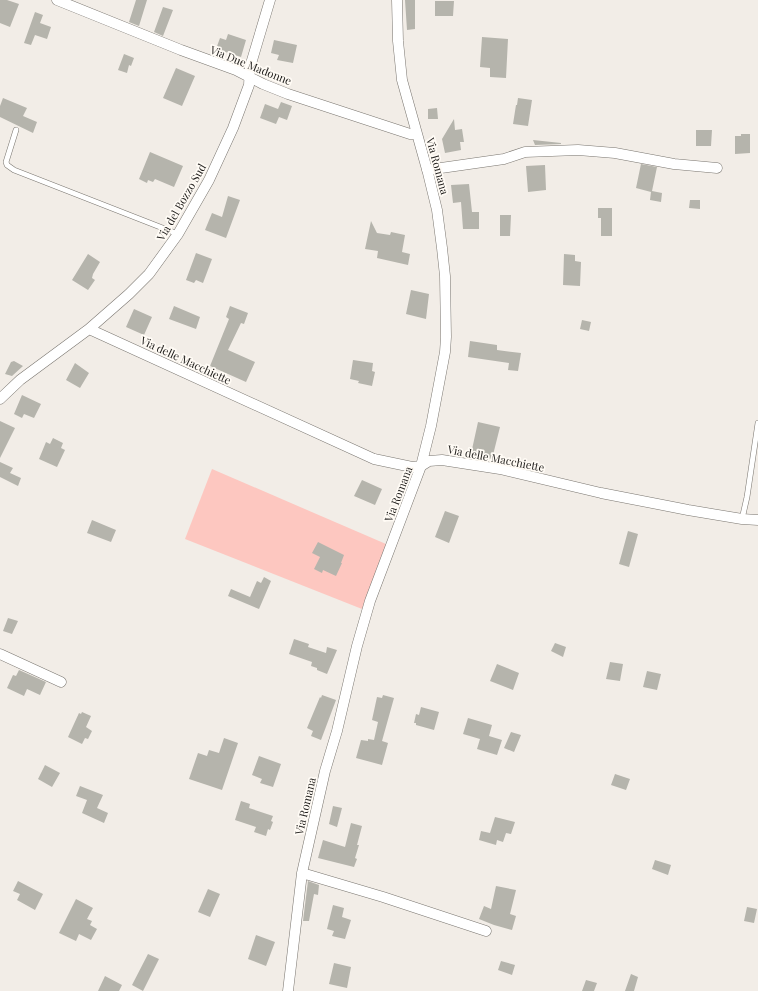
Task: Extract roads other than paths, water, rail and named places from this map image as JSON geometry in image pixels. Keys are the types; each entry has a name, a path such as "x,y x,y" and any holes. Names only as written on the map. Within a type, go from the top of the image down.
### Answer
{"street":[{"name":"Via Due Madonne","path":"57,0 181,50 236,70 250,78 288,94 410,134 417,134"},
{"name":"Via del Bozzo Sud","path":"0,399 20,380 89,329 129,294 149,274 178,234 215,167 233,128 249,85 250,67 270,0"},
{"name":"Via Romana","path":"288,991 302,873 325,771 337,731 359,638 370,601 422,466 445,352 445,276 437,210 402,80 398,41 397,0"},
{"path":"427,170 504,159 525,152 578,150 616,153 674,164 717,168"},
{"name":"Via delle Macchiette","path":"89,329 374,459 412,467 422,466 429,461 442,460 500,469 601,493 742,519 758,520"},
{"path":"0,654 61,682"},
{"path":"302,873 383,897 486,931"}],"lane":[{"path":"16,130 3,163 6,165 14,170 178,234"},
{"path":"742,519 747,497 758,423"}]}
